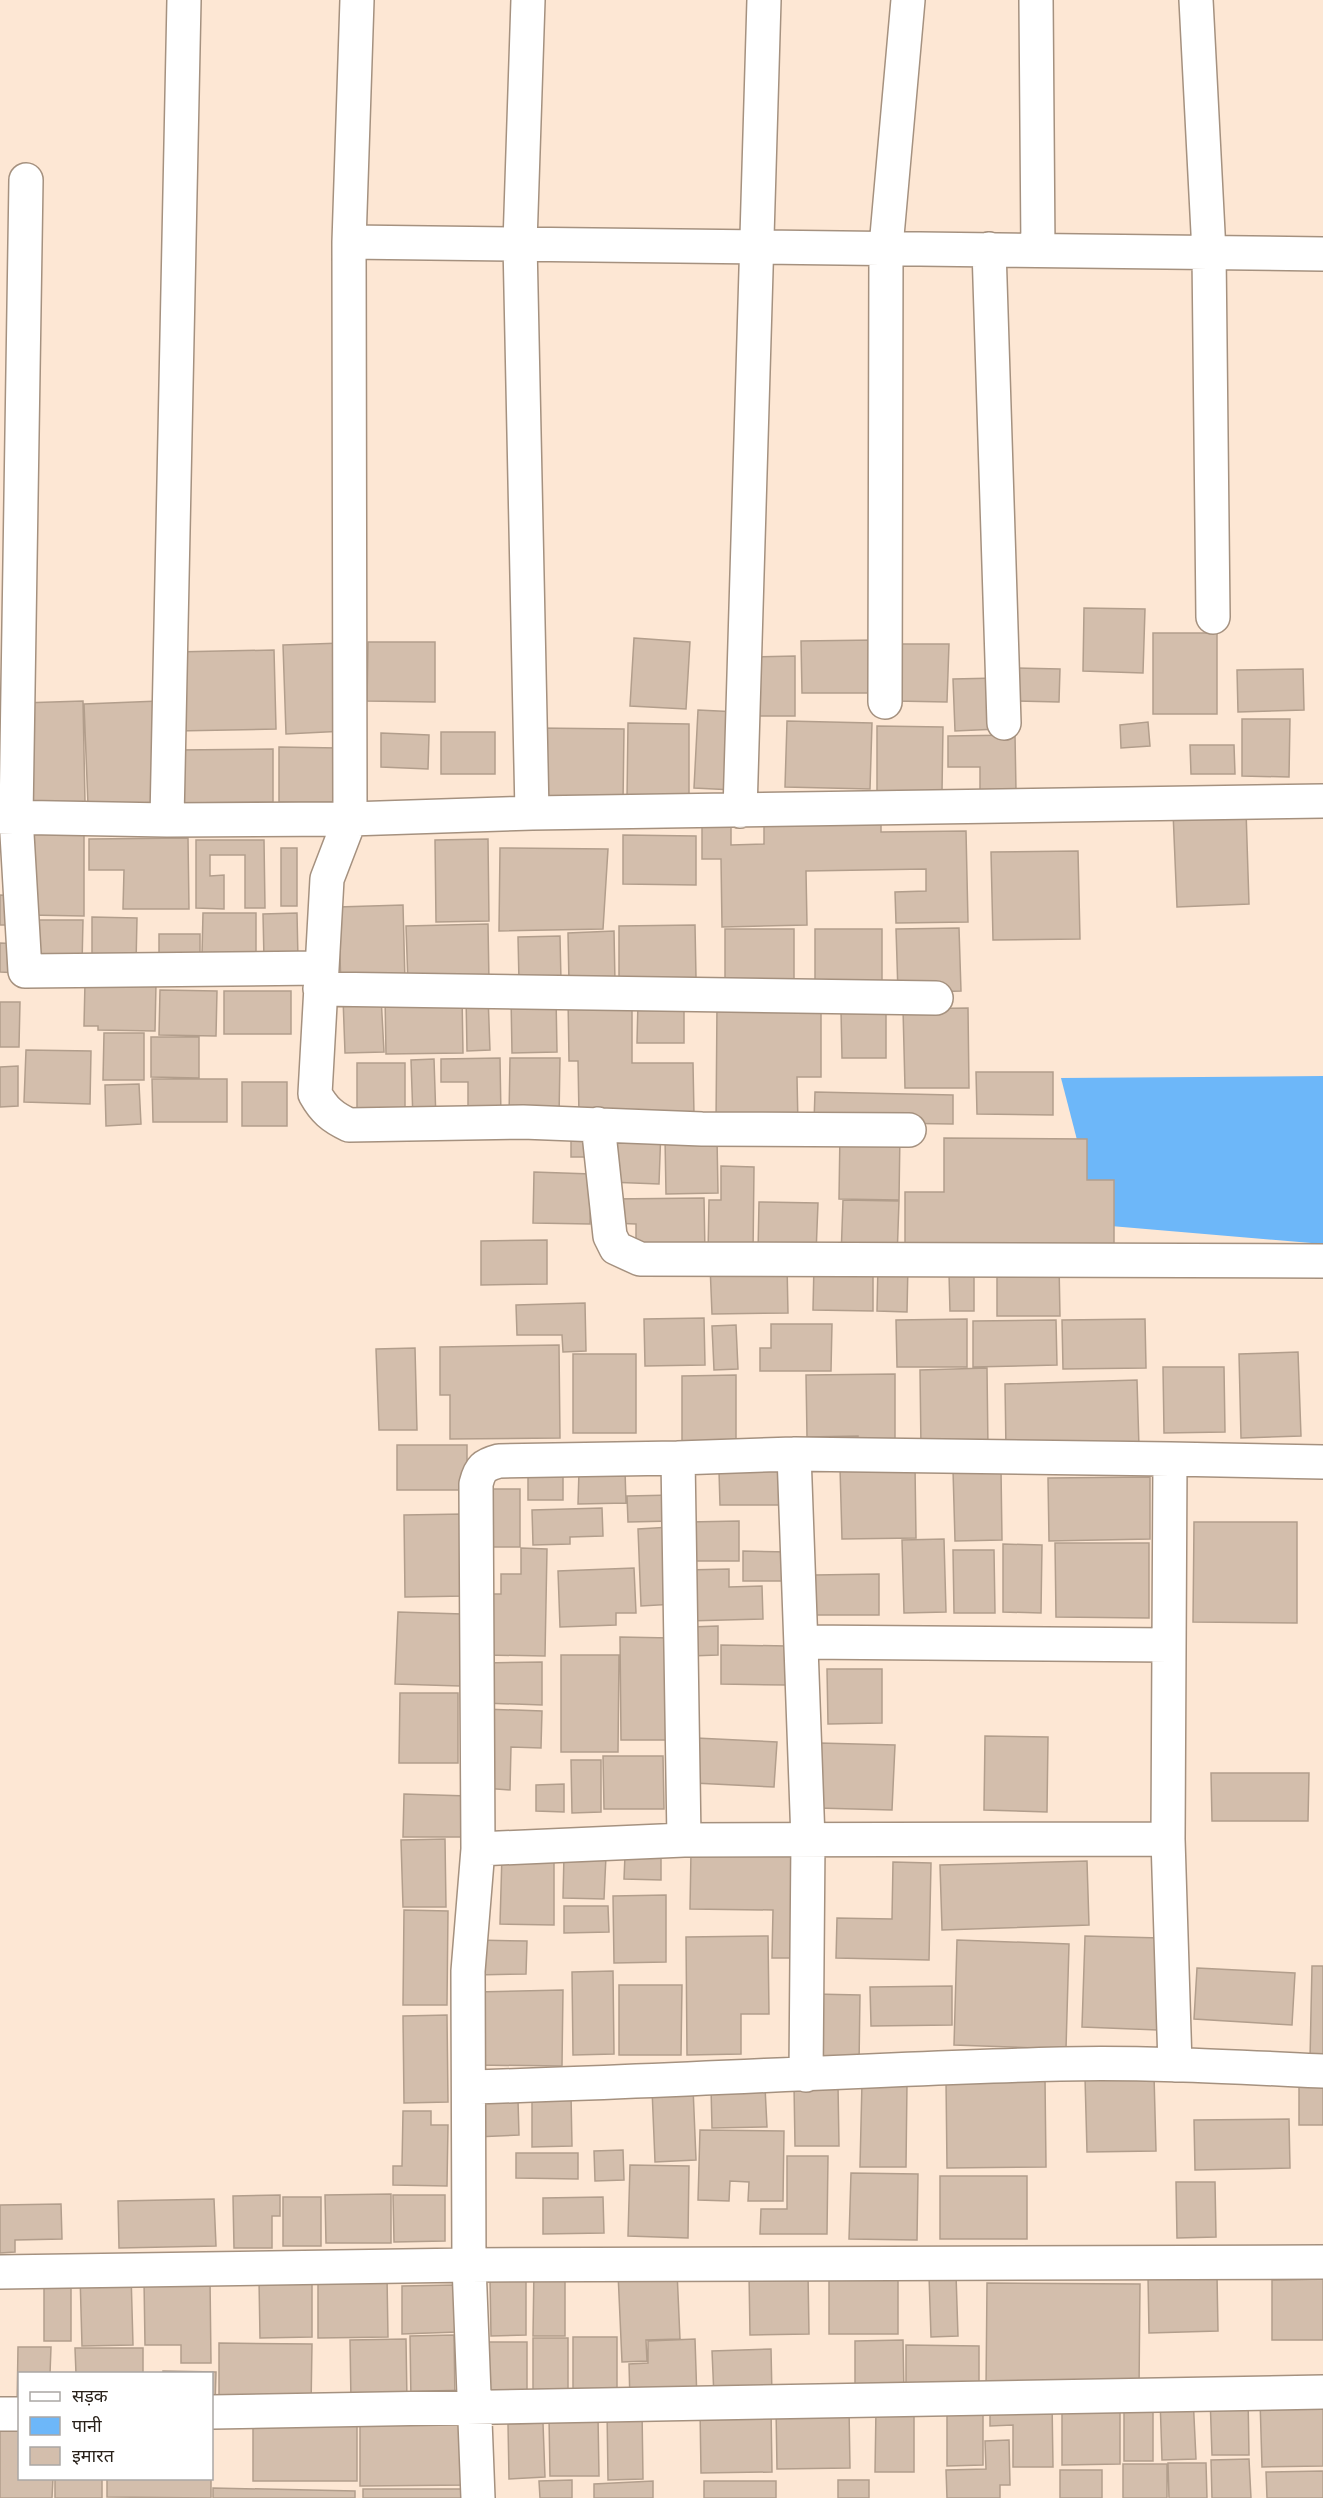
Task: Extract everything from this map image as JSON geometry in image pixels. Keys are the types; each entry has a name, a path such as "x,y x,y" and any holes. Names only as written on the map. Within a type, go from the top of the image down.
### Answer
{"street":[{"path":"167,820 184,0"},
{"path":"357,0 349,242 350,819 327,879 315,1094 324,1109 333,1117 349,1125 598,1124 702,1129 909,1130"},
{"path":"528,0 520,243 532,813"},
{"path":"740,811 759,246 764,0"},
{"path":"885,702 886,248 908,0"},
{"path":"1036,0 1038,250"},
{"path":"1196,0 1209,252 1214,617"},
{"path":"26,180 8,817 25,971 936,998"},
{"path":"349,242 1323,254"},
{"path":"989,249 1004,723"},
{"path":"8,817 167,820 350,819 532,813 1323,801"},
{"path":"598,1124 610,1236 616,1248 640,1259 1323,1261"},
{"path":"794,1454 808,1840 806,2075"},
{"path":"478,2498 469,2265 468,1971 478,1849 475,1503 479,1471 485,1465 499,1461 794,1454 1323,1462"},
{"path":"678,1458 684,1840"},
{"path":"1170,1459 1168,1839 1175,2065"},
{"path":"802,1642 1168,1645"},
{"path":"478,1849 684,1840 1168,1839"},
{"path":"470,2087 1060,2064 1175,2065 1323,2071"},
{"path":"0,2272 469,2265 1323,2262"},
{"path":"213,2412 1323,2392"},
{"path":"0,2414 18,2414"}],"water":[{"path":"1323,1076 1323,1244 1099,1225 1061,1078"}],"building":[{"path":"1084,608 1145,609 1143,673 1083,671"},
{"path":"1153,633 1217,633 1217,714 1153,714"},
{"path":"634,638 690,642 686,709 630,706"},
{"path":"876,640 877,693 802,693 801,641"},
{"path":"368,642 435,642 435,702 367,701"},
{"path":"342,643 345,731 286,734 283,645"},
{"path":"897,644 949,644 947,702 895,701"},
{"path":"274,650 276,729 176,731 174,652"},
{"path":"795,656 795,716 750,716 750,657"},
{"path":"1012,668 1060,669 1059,702 1011,701"},
{"path":"1303,669 1304,710 1238,712 1237,670"},
{"path":"997,678 998,729 955,731 953,679"},
{"path":"83,701 85,803 23,805 21,703"},
{"path":"159,701 163,802 88,805 84,704"},
{"path":"698,710 738,712 734,790 694,788"},
{"path":"1242,719 1290,719 1289,777 1242,776"},
{"path":"787,721 872,723 870,789 785,787"},
{"path":"1148,722 1150,746 1121,748 1120,725"},
{"path":"628,723 689,724 689,799 627,799"},
{"path":"877,726 943,727 942,792 877,791"},
{"path":"537,728 624,729 623,803 536,801"},
{"path":"441,732 495,732 495,774 441,774"},
{"path":"381,733 429,735 428,769 381,767"},
{"path":"1015,735 1016,791 980,792 980,767 948,767 948,736"},
{"path":"1190,745 1234,745 1235,774 1191,774"},
{"path":"279,747 338,748 338,802 279,802"},
{"path":"273,749 273,802 177,803 177,750"},
{"path":"1246,810 1249,904 1177,907 1173,812"},
{"path":"881,820 881,832 966,831 968,922 896,923 895,892 926,891 926,869 806,871 807,925 722,927 721,859 702,859 702,823 731,823 731,845 764,844 764,822"},
{"path":"28,831 84,831 84,916 28,915"},
{"path":"623,835 696,836 696,885 623,884"},
{"path":"188,838 189,909 123,909 124,870 89,870 89,839"},
{"path":"488,839 489,921 436,922 435,840"},
{"path":"196,840 264,840 265,908 245,908 245,855 210,855 210,876 224,875 224,909 196,908"},
{"path":"281,848 297,848 297,906 281,906"},
{"path":"500,848 608,849 603,929 499,931"},
{"path":"1078,851 1080,939 993,940 991,852"},
{"path":"0,895 14,896 14,925 0,925"},
{"path":"403,905 405,982 341,984 338,907"},
{"path":"203,913 256,913 256,955 202,955"},
{"path":"297,913 298,959 264,960 263,914"},
{"path":"92,917 137,918 136,965 92,964"},
{"path":"29,920 83,920 82,966 30,966"},
{"path":"488,924 489,982 408,984 406,926"},
{"path":"695,925 696,978 619,979 619,926"},
{"path":"959,928 961,991 898,993 896,929"},
{"path":"725,929 794,929 794,987 725,987"},
{"path":"815,929 882,929 882,988 815,989"},
{"path":"614,931 615,983 569,984 568,933"},
{"path":"159,934 200,934 200,961 159,961"},
{"path":"560,936 561,981 519,982 518,937"},
{"path":"0,943 20,944 19,973 0,972"},
{"path":"85,982 156,984 155,1031 98,1030 98,1026 84,1026"},
{"path":"160,990 217,991 216,1036 159,1035"},
{"path":"224,991 291,991 291,1034 224,1034"},
{"path":"462,995 463,1053 386,1054 385,996"},
{"path":"488,995 490,1050 467,1051 466,996"},
{"path":"381,996 384,1052 345,1053 343,998"},
{"path":"556,996 557,1052 512,1053 511,997"},
{"path":"568,997 632,997 632,1063 693,1063 694,1115 579,1116 578,1061 569,1061"},
{"path":"638,1001 684,1002 684,1043 637,1043"},
{"path":"0,1002 20,1002 19,1047 0,1047"},
{"path":"717,1005 821,1006 821,1077 797,1077 798,1125 716,1124"},
{"path":"968,1008 969,1088 905,1088 903,1009"},
{"path":"841,1011 886,1011 886,1058 842,1058"},
{"path":"104,1033 144,1033 144,1080 103,1080"},
{"path":"151,1037 199,1037 199,1078 151,1077"},
{"path":"26,1050 91,1051 90,1104 24,1102"},
{"path":"500,1058 501,1118 468,1119 468,1082 441,1082 441,1059"},
{"path":"510,1058 560,1058 559,1118 509,1117"},
{"path":"434,1059 436,1120 413,1120 411,1060"},
{"path":"357,1063 405,1063 405,1121 357,1121"},
{"path":"18,1066 18,1106 0,1107 0,1067"},
{"path":"976,1072 1053,1072 1053,1115 977,1114"},
{"path":"152,1079 227,1079 227,1122 153,1122"},
{"path":"242,1082 287,1082 287,1126 242,1126"},
{"path":"139,1084 141,1124 106,1126 105,1085"},
{"path":"815,1092 953,1095 953,1124 814,1122"},
{"path":"610,1127 661,1128 659,1184 608,1182"},
{"path":"840,1132 900,1133 899,1200 839,1199"},
{"path":"571,1138 597,1138 597,1157 571,1157"},
{"path":"665,1138 717,1138 718,1193 666,1194"},
{"path":"944,1138 1087,1139 1087,1180 1114,1180 1114,1258 905,1257 905,1192 944,1192"},
{"path":"721,1166 754,1167 753,1255 708,1254 709,1200 721,1200"},
{"path":"534,1172 591,1174 590,1224 533,1223"},
{"path":"704,1198 705,1253 636,1254 636,1224 611,1223 610,1199"},
{"path":"843,1200 899,1201 897,1259 841,1258"},
{"path":"759,1202 818,1203 816,1254 758,1252"},
{"path":"547,1240 547,1284 481,1285 481,1241"},
{"path":"878,1263 908,1263 907,1312 877,1311"},
{"path":"787,1264 788,1313 712,1314 710,1265"},
{"path":"814,1264 873,1265 873,1311 813,1310"},
{"path":"997,1264 1059,1264 1060,1316 997,1316"},
{"path":"949,1273 974,1273 974,1311 950,1311"},
{"path":"585,1303 586,1351 563,1352 562,1335 517,1335 516,1305"},
{"path":"704,1318 705,1365 645,1366 644,1319"},
{"path":"967,1319 967,1367 897,1367 896,1320"},
{"path":"1145,1319 1146,1368 1063,1369 1062,1320"},
{"path":"1056,1320 1057,1365 973,1367 973,1321"},
{"path":"771,1324 832,1324 831,1371 760,1371 760,1348 771,1348"},
{"path":"736,1325 738,1369 714,1370 712,1326"},
{"path":"559,1345 560,1438 450,1439 450,1395 440,1395 440,1347"},
{"path":"415,1348 417,1430 379,1430 376,1349"},
{"path":"1298,1352 1301,1436 1241,1438 1239,1354"},
{"path":"573,1354 636,1354 636,1433 573,1433"},
{"path":"1163,1367 1224,1367 1225,1432 1164,1433"},
{"path":"987,1368 988,1449 921,1450 920,1370"},
{"path":"895,1374 895,1448 858,1448 858,1436 807,1437 806,1375"},
{"path":"736,1375 736,1446 682,1446 682,1376"},
{"path":"1137,1380 1139,1447 1006,1451 1005,1384"},
{"path":"397,1445 467,1445 467,1490 397,1490"},
{"path":"915,1466 916,1538 842,1539 840,1468"},
{"path":"1001,1469 1002,1540 955,1541 953,1470"},
{"path":"625,1470 626,1503 578,1504 579,1471"},
{"path":"719,1471 780,1471 780,1505 720,1505"},
{"path":"528,1474 563,1474 563,1500 528,1500"},
{"path":"1150,1477 1150,1539 1049,1541 1048,1478"},
{"path":"488,1489 520,1489 520,1547 487,1547"},
{"path":"673,1495 673,1521 628,1522 627,1496"},
{"path":"602,1508 603,1536 570,1537 570,1544 533,1545 532,1510"},
{"path":"464,1514 466,1596 405,1597 404,1515"},
{"path":"739,1521 739,1561 690,1561 689,1522"},
{"path":"1194,1522 1297,1522 1297,1623 1193,1622"},
{"path":"671,1527 675,1604 641,1606 638,1529"},
{"path":"944,1539 946,1612 904,1613 902,1540"},
{"path":"1055,1543 1149,1543 1149,1618 1056,1617"},
{"path":"1003,1544 1042,1545 1041,1613 1003,1612"},
{"path":"521,1548 547,1549 545,1656 486,1655 486,1594 501,1594 501,1574 521,1574"},
{"path":"953,1550 994,1550 995,1613 954,1613"},
{"path":"743,1551 789,1552 789,1581 743,1581"},
{"path":"634,1568 636,1613 616,1613 616,1625 560,1627 558,1571"},
{"path":"729,1569 729,1587 762,1586 763,1619 687,1621 685,1570"},
{"path":"879,1574 879,1615 815,1615 815,1575"},
{"path":"398,1612 462,1614 460,1686 395,1684"},
{"path":"718,1626 718,1655 690,1656 690,1627"},
{"path":"620,1637 671,1638 671,1740 621,1740"},
{"path":"721,1645 787,1646 786,1685 721,1684"},
{"path":"561,1655 619,1655 618,1752 561,1752"},
{"path":"542,1662 542,1705 483,1703 484,1663"},
{"path":"827,1669 882,1669 882,1723 828,1724"},
{"path":"400,1693 458,1693 458,1763 399,1763"},
{"path":"484,1709 542,1711 541,1748 511,1747 510,1790 483,1788"},
{"path":"985,1736 1048,1737 1047,1812 984,1810"},
{"path":"696,1738 777,1742 774,1787 694,1783"},
{"path":"819,1743 895,1745 892,1810 817,1808"},
{"path":"603,1756 663,1756 664,1809 604,1809"},
{"path":"571,1760 601,1760 601,1812 572,1813"},
{"path":"1211,1773 1309,1773 1308,1821 1212,1821"},
{"path":"564,1784 564,1812 536,1811 536,1785"},
{"path":"404,1794 468,1796 467,1837 403,1837"},
{"path":"445,1839 446,1907 403,1907 401,1840"},
{"path":"691,1851 798,1852 797,1958 772,1958 773,1910 690,1909"},
{"path":"502,1854 554,1854 554,1925 500,1924"},
{"path":"564,1855 606,1856 604,1899 563,1898"},
{"path":"625,1855 661,1855 661,1880 624,1879"},
{"path":"1087,1861 1089,1925 942,1930 940,1865"},
{"path":"893,1862 931,1863 929,1960 836,1958 837,1918 892,1919"},
{"path":"666,1895 666,1962 614,1963 613,1896"},
{"path":"564,1906 608,1906 609,1932 564,1933"},
{"path":"404,1910 448,1911 447,2005 403,2005"},
{"path":"768,1936 769,2014 741,2014 741,2054 687,2055 686,1937"},
{"path":"1085,1936 1160,1938 1158,2030 1082,2027"},
{"path":"475,1940 527,1941 526,1974 474,1975"},
{"path":"957,1940 1069,1944 1066,2049 954,2045"},
{"path":"1312,1966 1323,1966 1323,2059 1310,2059"},
{"path":"1197,1968 1295,1973 1292,2025 1194,2019"},
{"path":"613,1971 614,2054 573,2055 572,1972"},
{"path":"619,1985 682,1985 681,2055 619,2055"},
{"path":"952,1986 952,2025 871,2026 870,1987"},
{"path":"563,1990 562,2066 476,2065 476,1992"},
{"path":"814,1994 860,1995 859,2065 812,2064"},
{"path":"447,2015 448,2102 404,2103 403,2016"},
{"path":"1154,2075 1156,2151 1087,2152 1085,2077"},
{"path":"1299,2078 1323,2078 1323,2125 1299,2125"},
{"path":"1045,2079 1046,2167 947,2168 946,2080"},
{"path":"862,2082 907,2083 906,2167 860,2167"},
{"path":"794,2085 838,2085 839,2146 795,2146"},
{"path":"693,2087 696,2160 655,2162 652,2089"},
{"path":"765,2087 767,2127 712,2128 711,2088"},
{"path":"532,2094 571,2094 572,2146 532,2147"},
{"path":"518,2100 519,2135 475,2137 477,2101"},
{"path":"403,2111 431,2111 431,2125 448,2125 447,2186 393,2185 393,2166 402,2166"},
{"path":"1289,2119 1290,2168 1195,2170 1194,2120"},
{"path":"700,2130 784,2131 783,2201 748,2201 749,2182 730,2181 729,2201 698,2200"},
{"path":"623,2150 624,2180 595,2181 594,2151"},
{"path":"516,2153 578,2153 578,2179 516,2178"},
{"path":"787,2156 828,2156 827,2234 760,2234 761,2209 787,2209"},
{"path":"630,2165 689,2166 688,2238 628,2236"},
{"path":"851,2173 918,2174 917,2240 849,2239"},
{"path":"940,2176 1027,2176 1027,2239 940,2239"},
{"path":"1176,2182 1215,2182 1216,2237 1177,2238"},
{"path":"391,2194 391,2243 326,2243 325,2195"},
{"path":"280,2195 280,2216 272,2216 272,2248 234,2248 233,2196"},
{"path":"393,2195 445,2195 445,2241 394,2242"},
{"path":"283,2197 321,2197 321,2246 283,2246"},
{"path":"603,2197 604,2233 543,2234 543,2198"},
{"path":"214,2199 216,2246 119,2248 118,2201"},
{"path":"61,2204 62,2239 15,2240 15,2252 0,2253 0,2205"},
{"path":"534,2269 565,2270 565,2336 533,2336"},
{"path":"677,2271 680,2339 646,2340 647,2361 622,2362 618,2273"},
{"path":"131,2273 133,2345 82,2346 80,2275"},
{"path":"808,2273 809,2334 750,2335 749,2274"},
{"path":"956,2274 958,2336 931,2337 929,2275"},
{"path":"829,2275 898,2275 898,2334 829,2334"},
{"path":"1217,2275 1218,2331 1149,2333 1148,2276"},
{"path":"387,2276 388,2337 318,2338 318,2277"},
{"path":"44,2277 71,2277 71,2341 44,2341"},
{"path":"210,2279 211,2363 181,2363 181,2345 145,2345 144,2280"},
{"path":"312,2279 312,2337 260,2338 259,2280"},
{"path":"490,2279 526,2279 526,2335 491,2336"},
{"path":"1323,2279 1323,2340 1272,2340 1272,2280"},
{"path":"987,2283 1140,2284 1139,2391 986,2390"},
{"path":"456,2285 457,2332 402,2334 402,2286"},
{"path":"454,2335 455,2401 411,2402 410,2336"},
{"path":"573,2337 617,2337 617,2400 573,2400"},
{"path":"533,2338 568,2338 568,2401 533,2401"},
{"path":"406,2339 407,2402 351,2402 350,2340"},
{"path":"695,2339 697,2401 630,2402 629,2364 648,2363 648,2341"},
{"path":"903,2340 904,2395 855,2394 855,2341"},
{"path":"486,2342 527,2342 527,2403 486,2403"},
{"path":"219,2343 312,2344 311,2408 219,2408"},
{"path":"906,2345 979,2346 979,2390 906,2390"},
{"path":"18,2347 51,2347 50,2372 18,2372 17,2408"},
{"path":"75,2348 143,2348 143,2372 76,2372"},
{"path":"771,2349 772,2396 714,2397 712,2351"},
{"path":"163,2371 216,2372 215,2406 213,2406 213,2372"},
{"path":"1248,2395 1249,2455 1212,2455 1210,2396"},
{"path":"1193,2396 1196,2459 1162,2460 1160,2398"},
{"path":"1323,2399 1323,2466 1262,2467 1260,2400"},
{"path":"990,2400 1052,2400 1053,2467 1013,2467 1013,2425 990,2426"},
{"path":"947,2402 983,2402 983,2465 947,2466"},
{"path":"1062,2403 1120,2403 1120,2464 1062,2465"},
{"path":"1124,2403 1153,2403 1153,2461 1124,2461"},
{"path":"849,2407 850,2468 777,2469 776,2408"},
{"path":"771,2408 772,2472 701,2473 700,2409"},
{"path":"876,2408 914,2408 914,2472 875,2472"},
{"path":"607,2410 642,2410 643,2479 608,2480"},
{"path":"598,2416 599,2476 550,2476 549,2417"},
{"path":"253,2418 357,2418 357,2481 253,2481"},
{"path":"360,2418 469,2418 469,2485 360,2486"},
{"path":"543,2423 545,2477 509,2479 508,2424"},
{"path":"0,2424 18,2424 18,2480 53,2480 52,2498 0,2498"},
{"path":"1009,2440 1010,2485 1000,2485 1000,2498 947,2498 946,2470 986,2469 985,2441"},
{"path":"1249,2459 1251,2498 1212,2498 1211,2460"},
{"path":"1168,2463 1206,2463 1207,2498 1169,2498"},
{"path":"1123,2464 1167,2464 1167,2498 1123,2498"},
{"path":"1060,2470 1102,2470 1102,2498 1060,2498"},
{"path":"1323,2471 1323,2498 1267,2498 1266,2472"},
{"path":"55,2480 102,2480 102,2498 55,2498"},
{"path":"107,2480 211,2480 211,2498 107,2497"},
{"path":"572,2480 572,2498 540,2498 539,2481"},
{"path":"838,2480 869,2480 869,2498 838,2498"},
{"path":"653,2481 653,2498 594,2498 594,2484"},
{"path":"704,2481 776,2481 776,2498 704,2498"},
{"path":"213,2488 355,2491 355,2498 213,2498"},
{"path":"363,2489 472,2489 472,2498 363,2498"}]}
